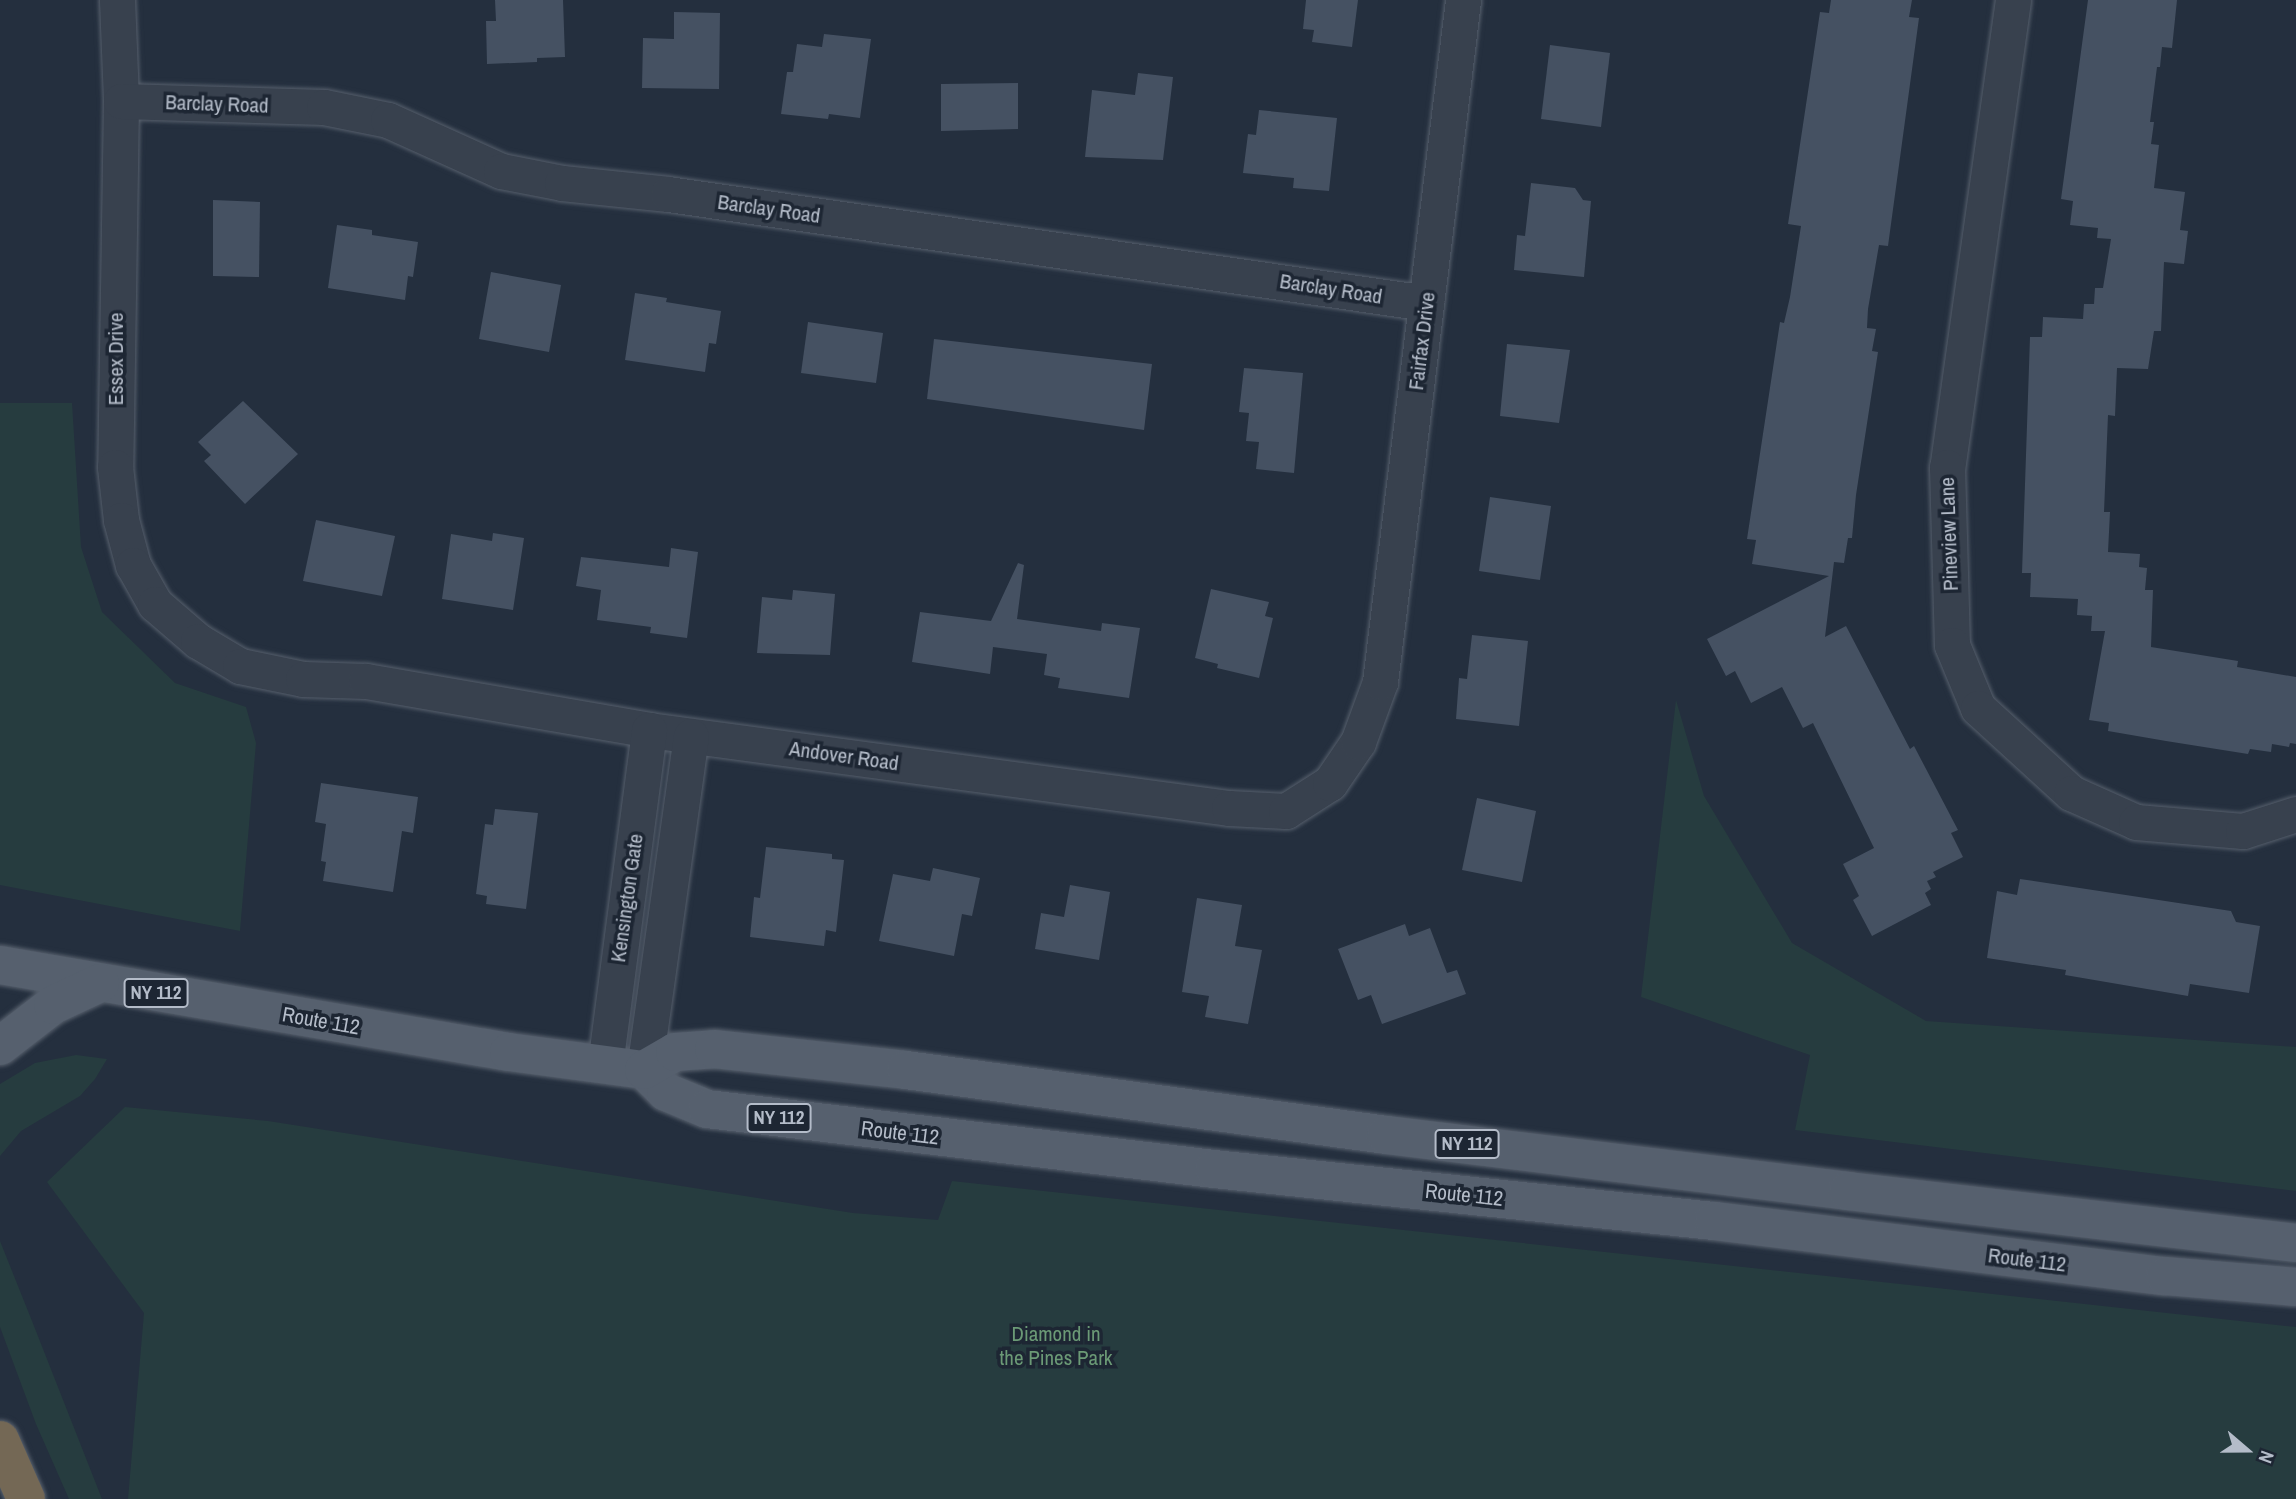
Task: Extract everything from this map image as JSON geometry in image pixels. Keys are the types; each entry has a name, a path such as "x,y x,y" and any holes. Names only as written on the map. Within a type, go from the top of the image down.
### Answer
{"highway":[{"path":"0,1440 26,1499"}],"main road":[{"name":"Route 112","path":"0,965 100,984 644,1070 666,1092 707,1110 1200,1167 1714,1221 2153,1275 2296,1287"},
{"path":"0,1046 53,1005 100,984"},
{"name":"NY 112","path":"644,1070 675,1052 728,1051 906,1070 1726,1176 2296,1243"}],"street":[{"name":"Essex Drive","path":"117,0 121,101 115,467 121,520 133,565 155,604 198,640 240,667"},
{"name":"Fairfax Drive","path":"1380,682 1463,0"},
{"name":"Pineview Lane","path":"2014,0 1947,467 1952,645 1978,708 2071,793 2136,822 2243,831 2296,814"},
{"name":"Barclay Road","path":"121,101 324,107 388,120 501,171 562,183 668,194 1426,303"},
{"name":"Andover Road","path":"240,667 303,679 366,681 691,736 1229,807 1286,811 1330,783 1358,742 1380,682"},
{"name":"Kensington Gate","path":"606,1065 649,730"},
{"name":"Kensington Gate","path":"644,1070 691,736"}],"green space":[{"path":"0,403 72,403 81,547 102,612 175,683 246,707 256,743 240,931 0,885"},
{"path":"1676,700 1704,796 1792,943 1926,1021 2296,1047 2296,1191 1795,1130 1810,1055 1641,997"},
{"path":"76,1055 107,1059 80,1096 21,1131 0,1156 0,1084 35,1063"},
{"name":"Diamond in the Pines Park","path":"125,1107 268,1121 853,1213 938,1220 952,1181 2296,1327 2296,1499 128,1499 144,1313 47,1182"},
{"path":"0,1241 102,1499 69,1499 36,1424 0,1327"}],"building":[{"path":"495,0 563,0 565,57 537,58 537,62 487,64 486,21 496,21"},
{"path":"1306,0 1358,0 1352,47 1312,42 1314,30 1303,29"},
{"path":"1831,0 1912,0 1909,17 1919,18 1888,246 1879,245 1868,309 1867,328 1876,329 1872,351 1878,352 1852,538 1848,538 1844,563 1834,562 1825,637 1846,626 1910,749 1914,746 1958,830 1951,833 1963,857 1933,872 1936,877 1927,881 1931,889 1925,893 1931,905 1872,936 1853,900 1859,896 1843,864 1874,848 1813,723 1803,728 1782,687 1751,703 1735,671 1726,676 1707,639 1829,576 1752,564 1756,540 1747,539 1780,322 1784,323 1790,297 1801,226 1788,224 1820,12 1829,13"},
{"path":"2088,0 2177,0 2172,48 2162,47 2160,67 2157,67 2150,122 2154,122 2151,144 2159,145 2154,188 2185,192 2180,230 2188,231 2184,264 2164,262 2161,331 2154,331 2148,369 2117,368 2115,416 2108,415 2104,512 2110,512 2108,552 2140,554 2139,567 2147,568 2145,590 2153,590 2151,647 2238,661 2237,667 2296,677 2296,744 2290,743 2289,747 2272,744 2271,752 2250,749 2248,754 2108,731 2109,723 2089,720 2105,631 2091,631 2092,616 2077,615 2078,599 2030,597 2031,573 2022,573 2030,337 2042,337 2043,317 2083,319 2084,304 2094,304 2095,288 2103,288 2111,239 2097,238 2098,228 2070,225 2073,201 2061,199"},
{"path":"674,12 720,13 719,89 642,88 643,38 674,39"},
{"path":"824,34 871,39 860,118 829,114 828,119 781,114 787,72 793,72 797,44 822,47"},
{"path":"1550,45 1610,53 1601,127 1541,119"},
{"path":"1138,73 1173,77 1163,160 1085,157 1092,90 1135,95"},
{"path":"1018,83 1018,129 941,131 941,84"},
{"path":"1259,110 1337,118 1329,191 1293,188 1294,178 1243,173 1248,134 1256,135"},
{"path":"1531,183 1575,188 1583,200 1591,201 1584,277 1514,270 1517,235 1525,236"},
{"path":"213,200 260,202 259,277 213,276"},
{"path":"337,225 372,230 372,235 418,242 413,277 408,276 405,300 328,288"},
{"path":"491,272 561,285 549,352 479,339"},
{"path":"635,293 667,298 666,302 721,311 716,344 709,343 705,372 625,360"},
{"path":"808,322 883,333 876,383 801,373"},
{"path":"934,339 1152,364 1144,430 927,399"},
{"path":"1507,344 1570,350 1559,423 1500,416"},
{"path":"1244,368 1303,373 1294,473 1256,469 1259,442 1246,441 1249,413 1239,412"},
{"path":"243,401 298,454 245,504 204,461 211,455 198,442"},
{"path":"1490,497 1551,506 1540,580 1479,571"},
{"path":"316,520 395,536 382,596 303,581"},
{"path":"493,533 524,538 513,610 442,599 451,534 492,541"},
{"path":"671,548 698,552 687,638 650,633 651,627 597,620 601,590 576,586 581,557 669,567"},
{"path":"1018,563 1024,565 1017,619 1101,631 1102,623 1140,628 1129,698 1058,688 1060,678 1044,675 1047,654 993,647 990,674 912,662 920,612 991,621"},
{"path":"1211,589 1269,602 1265,616 1273,618 1259,678 1217,668 1218,664 1195,658"},
{"path":"793,590 835,594 830,655 757,653 762,597 792,600"},
{"path":"1472,635 1528,641 1519,726 1456,719 1459,678 1467,679"},
{"path":"321,783 418,797 413,833 402,831 393,892 323,881 326,862 321,861 326,824 315,822"},
{"path":"1477,798 1536,811 1522,882 1462,870"},
{"path":"495,809 538,813 526,909 486,904 487,896 476,894 485,824 493,825"},
{"path":"766,847 832,854 832,859 844,860 836,932 826,930 824,946 750,937 754,897 760,898"},
{"path":"933,868 980,878 972,916 962,914 954,956 879,941 893,874 930,881"},
{"path":"2020,879 2231,911 2236,922 2260,926 2249,993 2190,984 2188,996 2065,975 2066,970 1987,958 1997,891 2017,895"},
{"path":"1070,885 1110,892 1099,960 1035,949 1041,913 1064,917"},
{"path":"1197,898 1242,905 1235,946 1262,950 1248,1024 1205,1017 1209,996 1182,992"},
{"path":"1405,924 1409,936 1430,928 1447,973 1457,970 1466,994 1382,1024 1371,995 1358,1000 1338,949"}]}
